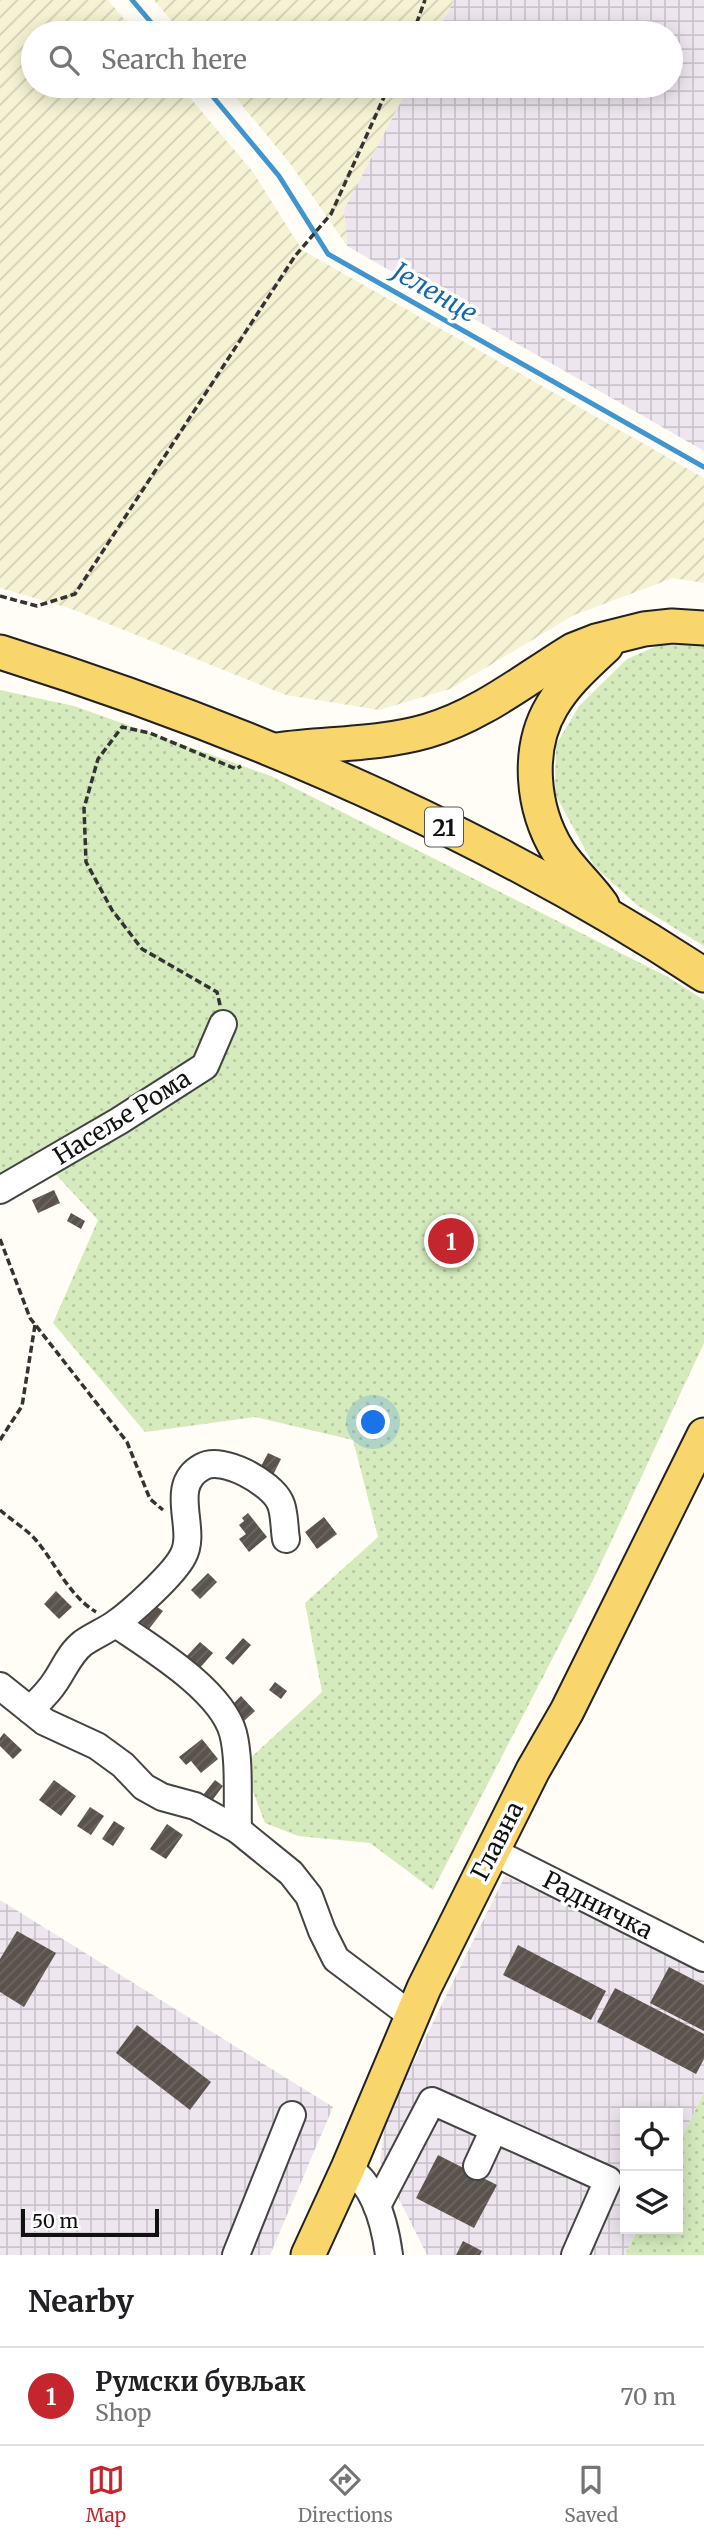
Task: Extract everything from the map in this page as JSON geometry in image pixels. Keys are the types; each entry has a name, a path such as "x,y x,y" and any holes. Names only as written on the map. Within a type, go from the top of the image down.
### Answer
{"main road":[{"path":"275,751 387,739 441,726 476,709 573,650 596,641 658,626 704,628"},
{"path":"607,915 596,895 552,842 539,803 536,762 541,734 551,707 582,667 615,637"},
{"name":"21","path":"0,652 116,690 275,751 408,808 607,915 704,975"},
{"name":"Главна","path":"308,2255 348,2168 411,2016 704,1435"},
{"path":"636,1573 662,1545 681,1513 704,1492"}],"street":[{"name":"Насеље Рома","path":"0,1190 119,1121 205,1066 223,1024"},
{"path":"30,1710 46,1694 81,1644 116,1624 171,1573 183,1556 189,1541 185,1490 190,1479 202,1467 213,1464 228,1466 272,1490 281,1503 286,1539"},
{"path":"116,1624 168,1659 212,1697 226,1717 233,1730 236,1745 238,1830"},
{"path":"0,1686 45,1722 97,1746 123,1765 144,1787 162,1797 195,1806 238,1830 290,1873 309,1896 336,1959 411,2016"},
{"name":"Радничка","path":"492,1851 704,1958"},
{"path":"377,2206 432,2101 608,2180 575,2255"},
{"path":"236,2255 292,2115"},
{"path":"477,2166 494,2129"},
{"path":"348,2168 357,2175 377,2206 389,2255"}],"path":[{"path":"417,21 425,0"},
{"path":"0,596 37,606 75,594 295,256 331,214 384,98"},
{"path":"223,1024 217,992 142,948 112,910 86,862 84,808 98,760 122,727 150,733 236,768 275,751"},
{"path":"0,1239 19,1292 35,1325 127,1442 150,1499 161,1510 185,1516"},
{"path":"0,1440 22,1406 35,1325"},
{"path":"0,1510 33,1537 88,1608 116,1624"}],"shaded area":[{"path":"0,0 108,0 126,21 21,21 21,98 190,98 253,172 302,250 704,478 704,583 673,578 574,615 450,689 379,710 286,695 69,608 0,588"},
{"path":"154,0 454,0 443,21 172,21"},
{"path":"454,0 704,0 704,451 347,246 344,209 403,98 683,98 683,21 443,21"},
{"path":"236,98 403,98 344,209 347,246 289,162"},
{"path":"505,1876 704,1967 704,2092 683,2136 683,2108 620,2108 620,2234 636,2234 625,2255 427,2255 380,2161 386,2118"},
{"path":"0,1900 333,2107 270,2255 0,2255"}],"green space":[{"path":"680,636 704,642 704,946 637,905 594,866 555,794 556,745 579,706 627,659"},
{"path":"0,690 74,706 271,776 668,977 704,1000 704,1343 595,1576 433,1890 370,1843 298,1836 265,1823 243,1765 322,1692 305,1603 378,1537 353,1440 255,1417 145,1432 53,1323 98,1220 50,1168 0,1188"},
{"path":"704,2092 704,2255 625,2255 636,2234 683,2234 683,2136"}],"building":[{"path":"54,1190 60,1203 38,1213 32,1200"},
{"path":"71,1213 85,1221 81,1229 67,1221"},
{"path":"268,1453 281,1459 273,1475 260,1468"},
{"path":"248,1513 267,1537 249,1552 239,1539 246,1534 239,1525"},
{"path":"324,1517 337,1534 317,1549 305,1532"},
{"path":"208,1573 217,1582 200,1599 191,1590"},
{"path":"56,1591 72,1607 59,1619 44,1604"},
{"path":"153,1604 163,1611 149,1629 140,1622"},
{"path":"243,1638 251,1645 233,1665 225,1658"},
{"path":"200,1642 213,1653 198,1670 185,1658"},
{"path":"275,1682 287,1691 281,1699 269,1690"},
{"path":"241,1696 255,1711 244,1721 230,1707"},
{"path":"4,1733 22,1750 13,1759 0,1746 0,1738"},
{"path":"202,1739 218,1759 201,1773 191,1761 186,1765 179,1757"},
{"path":"54,1780 76,1796 61,1816 39,1800"},
{"path":"215,1780 223,1786 211,1802 203,1795"},
{"path":"90,1807 104,1816 91,1835 77,1826"},
{"path":"114,1821 125,1828 113,1846 102,1839"},
{"path":"167,1824 183,1835 166,1859 150,1849"},
{"path":"17,1931 56,1953 24,2007 0,1992 0,1959"},
{"path":"518,1945 606,1991 591,2020 503,1975"},
{"path":"669,1967 704,1985 704,2031 650,2003"},
{"path":"615,1988 704,2034 704,2059 696,2074 597,2022"},
{"path":"137,2025 211,2082 190,2110 116,2053"},
{"path":"438,2155 497,2185 474,2228 416,2198"},
{"path":"463,2241 482,2251 480,2255 456,2255"}],"waterway":[{"name":"Јеленце","path":"132,0 150,21"},
{"name":"Јеленце","path":"214,98 279,176 328,254 704,467"}],"place":[{"name":"Румски бувљак","path":"451,1241"}]}
